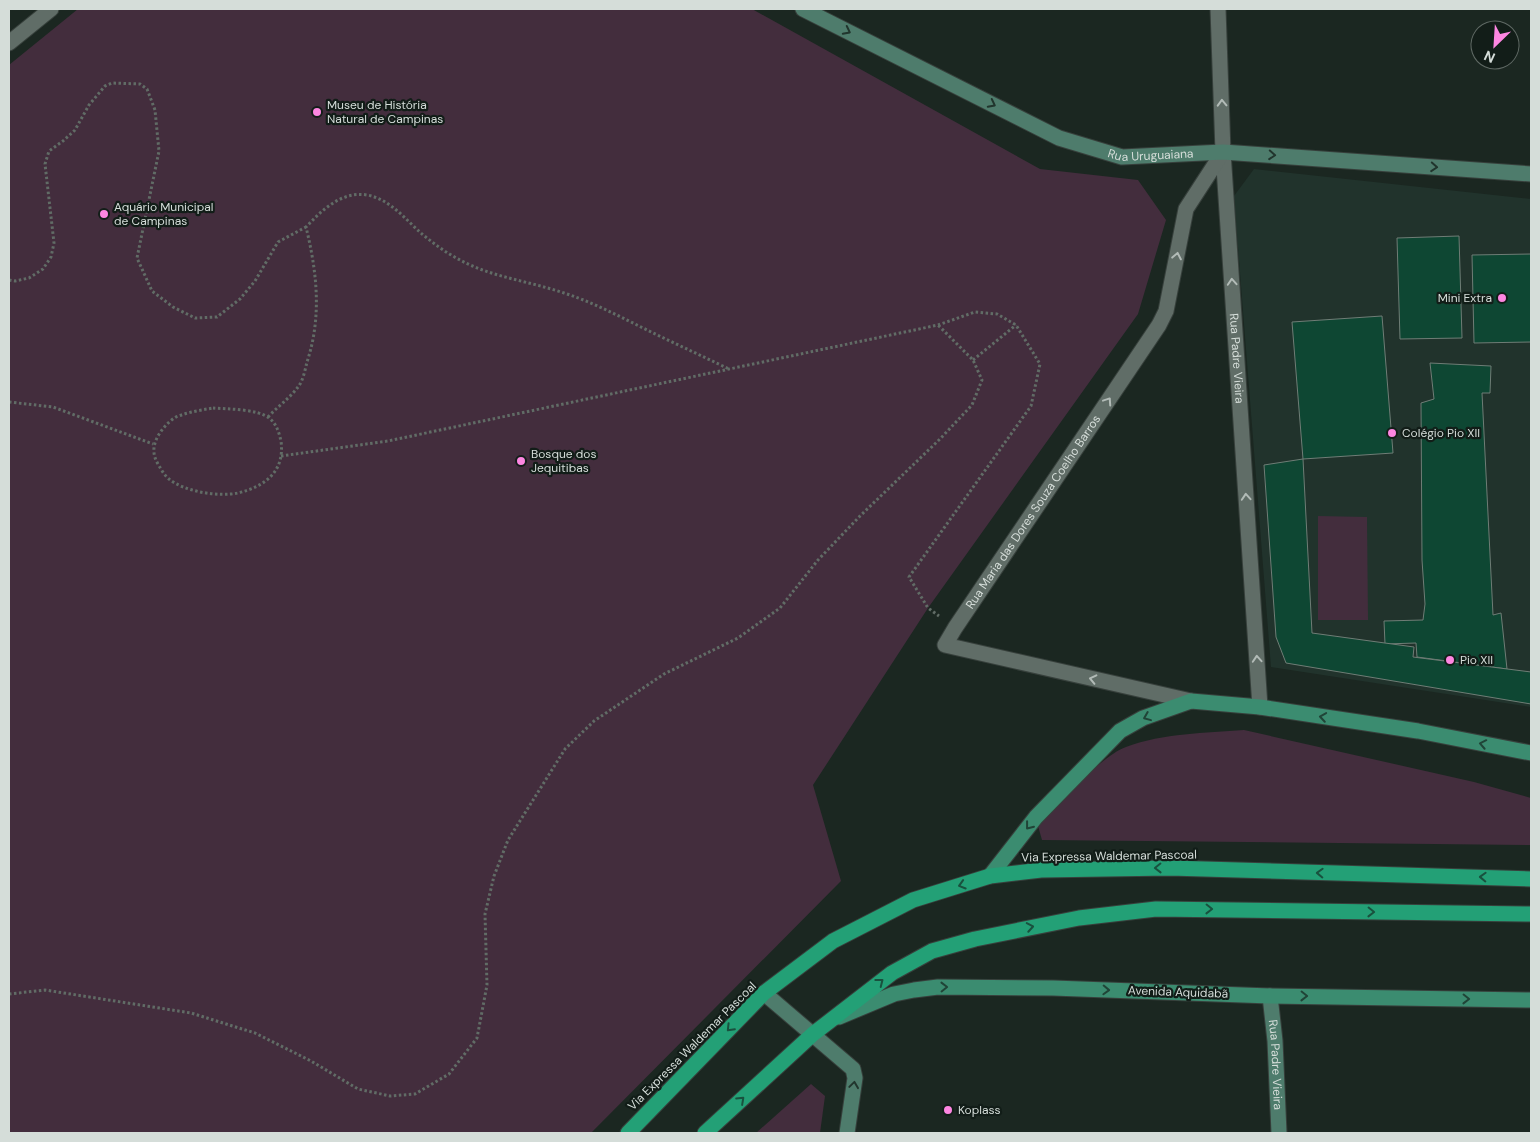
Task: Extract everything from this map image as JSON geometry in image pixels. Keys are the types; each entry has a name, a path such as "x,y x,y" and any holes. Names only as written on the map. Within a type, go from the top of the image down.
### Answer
{"highway":[{"name":"Via Expressa Waldemar Pascoal","path":"628,1133 764,994 833,941 913,900 990,876 1040,870 1170,868 1531,879"},
{"path":"705,1133 813,1034 892,973 932,951 975,938 1079,918 1156,909 1531,914"}],"main road":[{"name":"Rua Uruguaiana","path":"803,9 1059,138 1122,157 1223,152 1531,174"},
{"path":"990,876 1036,817 1120,731 1143,718 1192,701 1260,707 1418,731 1531,753"},
{"name":"Avenida Aquidabã","path":"831,1020 894,994 938,987 1063,988 1270,996 1531,1000"},
{"path":"764,994 853,1069 855,1073 846,1133"},
{"name":"Rua Padre Vieira","path":"1270,996 1275,1041 1279,1133"}],"street":[{"path":"9,43 51,9"},
{"name":"Rua Padre Vieira","path":"1218,9 1223,152 1260,707"},
{"name":"Rua Maria das Dores Souza Coelho Barros","path":"1192,701 945,645 1159,325 1166,311 1186,209 1223,152"}],"path":[{"path":"9,280 15,281 29,278 43,269 51,257 54,243 45,164 49,151 63,142 75,130 89,105 105,86 112,83 140,84 151,95 155,110 159,151 137,258 152,291 173,307 195,318 217,317 235,303 255,281 278,242 306,227 319,213 343,197 365,194 386,202 437,246 470,266 526,284 542,286 565,293 611,312 730,370"},
{"path":"268,417 298,387 311,352 317,296 312,251 306,227"},
{"path":"281,456 388,441 938,325 975,312 997,314 1016,325 1040,364 1031,406 909,577 928,608"},
{"path":"9,994 45,990 191,1013 256,1033 311,1061 358,1089 390,1096 415,1094 449,1074 477,1038 487,985 485,914 494,876 508,840 565,748 594,721 664,674 738,638 780,608 818,560 972,405 982,380 972,360 938,325"},
{"path":"972,360 1016,325"},
{"path":"9,402 53,407 153,444"},
{"path":"213,408 241,410 268,417 280,434 281,456 270,478 260,486 236,493 202,492 170,480 155,458 153,444 162,429 175,418 193,411 213,408"}],"shaded area":[{"name":"Bosque dos Jequitibas","path":"78,9 752,9 1040,169 1138,180 1166,220 1138,314 928,608 813,785 841,881 591,1133 9,1133 9,65"},
{"name":"Colégio Pio XII","path":"1254,169 1531,199 1531,707 1271,667 1234,196"},
{"path":"1318,516 1367,517 1368,620 1318,620"},
{"path":"1244,730 1474,782 1531,798 1531,845 1042,840 1038,826 1068,794 1115,752 1140,742 1170,736"},
{"path":"811,1084 825,1096 820,1133 756,1133"}],"building":[{"path":"1459,236 1462,338 1400,339 1397,238"},
{"name":"Mini Extra","path":"1531,254 1531,342 1474,343 1472,255"},
{"path":"1382,316 1393,453 1303,459 1292,322"},
{"path":"1430,363 1491,366 1490,393 1482,393 1493,615 1501,613 1507,669 1417,657 1416,643 1385,644 1384,621 1423,620 1425,604 1422,560 1421,403 1434,399"},
{"path":"1303,459 1312,633 1414,647 1413,657 1531,672 1531,704 1286,663 1276,637 1264,465"}],"place":[{"name":"Museu de História Natural de Campinas","path":"317,112"},
{"name":"Aquário Municipal de Campinas","path":"104,214"},
{"name":"Mini Extra","path":"1502,298"},
{"name":"Colégio Pio XII","path":"1392,433"},
{"name":"Bosque dos Jequitibas","path":"521,461"},
{"name":"Pio XII","path":"1450,660"},
{"name":"Koplass","path":"948,1110"}]}
